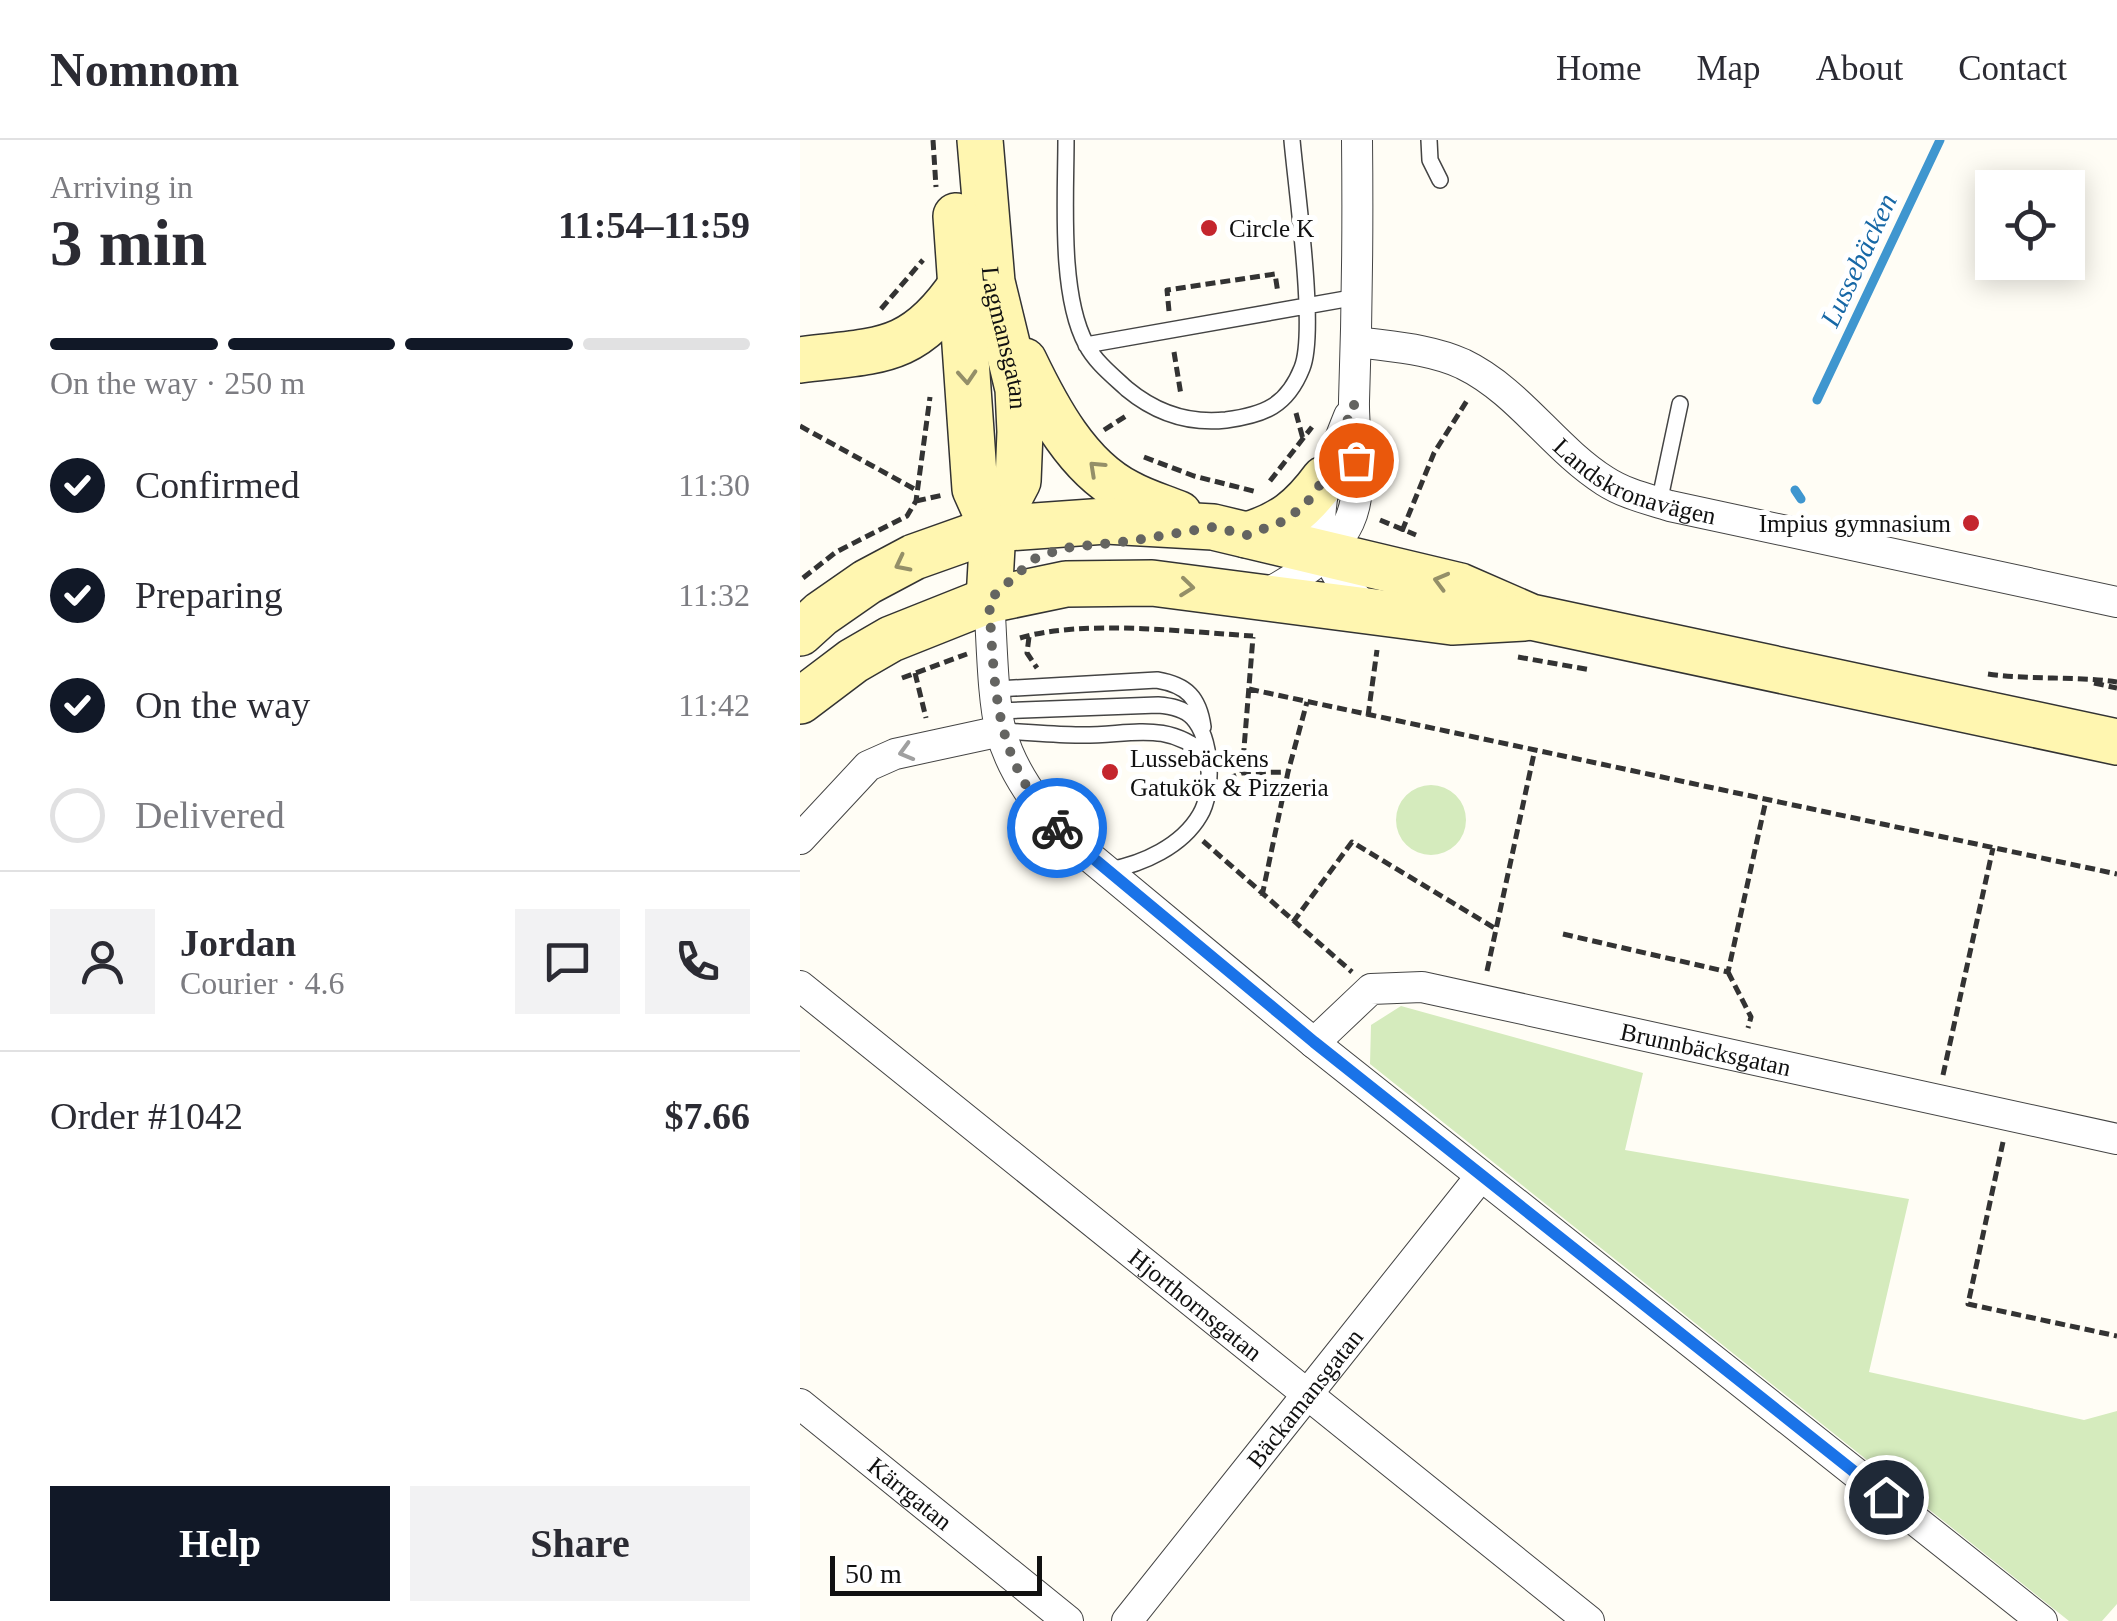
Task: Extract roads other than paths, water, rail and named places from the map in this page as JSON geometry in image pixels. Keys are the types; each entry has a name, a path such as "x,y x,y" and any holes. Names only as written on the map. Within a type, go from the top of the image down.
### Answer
{"main road":[{"name":"Lagmansgatan","path":"950,140 975,488 993,529"},
{"name":"Lagmansgatan","path":"980,140 986,234 1018,389 1020,432 1018,481 993,529 989,600"},
{"path":"800,360 900,344 935,320 960,285"},
{"path":"999,310 1041,397 1086,459 1127,493 1230,531 1460,586 1524,637"},
{"path":"989,600 1034,559 1050,552 1284,521 1306,504 1324,479"},
{"path":"800,633 836,603 896,566 993,529 1106,521 1230,531"},
{"path":"806,696 993,529"},
{"path":"806,696 881,644 989,600 1066,584 1110,582 1262,623 1369,610 2117,742"}],"street":[{"path":"1262,623 1347,526 1358,488 1354,404 1359,296 1357,140"},
{"name":"Landskronavägen","path":"1358,342 1446,357 1475,371 1604,481 1632,495 2117,602"},
{"path":"1354,404 1324,479 1320,531 1336,574 1369,610"},
{"path":"989,600 999,710 1010,757 1042,810 1067,838 1314,1042 2042,1621"},
{"path":"800,839 868,766 933,745 999,710"},
{"name":"Hjorthornsgatan","path":"800,986 1590,1621"},
{"name":"Brunnbäcksgatan","path":"1314,1042 1371,989 1422,987 2117,1139"},
{"name":"Bäckamansgatan","path":"1126,1621 1481,1176"},
{"name":"Kärrgatan","path":"800,1404 1068,1621"}],"lane":[{"path":"1066,140 1067,249 1072,302 1086,345 1109,373 1138,398 1163,412 1201,423 1250,416 1285,400 1304,366 1306,306 1292,140"},
{"path":"1429,140 1430,160 1440,180"},
{"path":"1086,345 1359,296"},
{"path":"1659,503 1680,404"},
{"path":"999,710 1142,680 1170,682 1190,694 1200,708 1210,786 1206,802 1190,828 1161,851 1124,868 1106,871"},
{"path":"999,710 1170,706 1194,719 1202,733 1206,756"},
{"path":"999,710 1080,736 1166,732 1193,744 1206,756"}],"waterway":[{"name":"Lussebäcken","path":"1817,400 1940,140"},
{"name":"Lussebäcken","path":"1795,490 1801,499"}],"place":[{"name":"Circle K","path":"1209,228"},
{"name":"Impius gymnasium","path":"1971,523"},
{"name":"Lussebäckens Gatukök & Pizzeria","path":"1110,772"}]}
